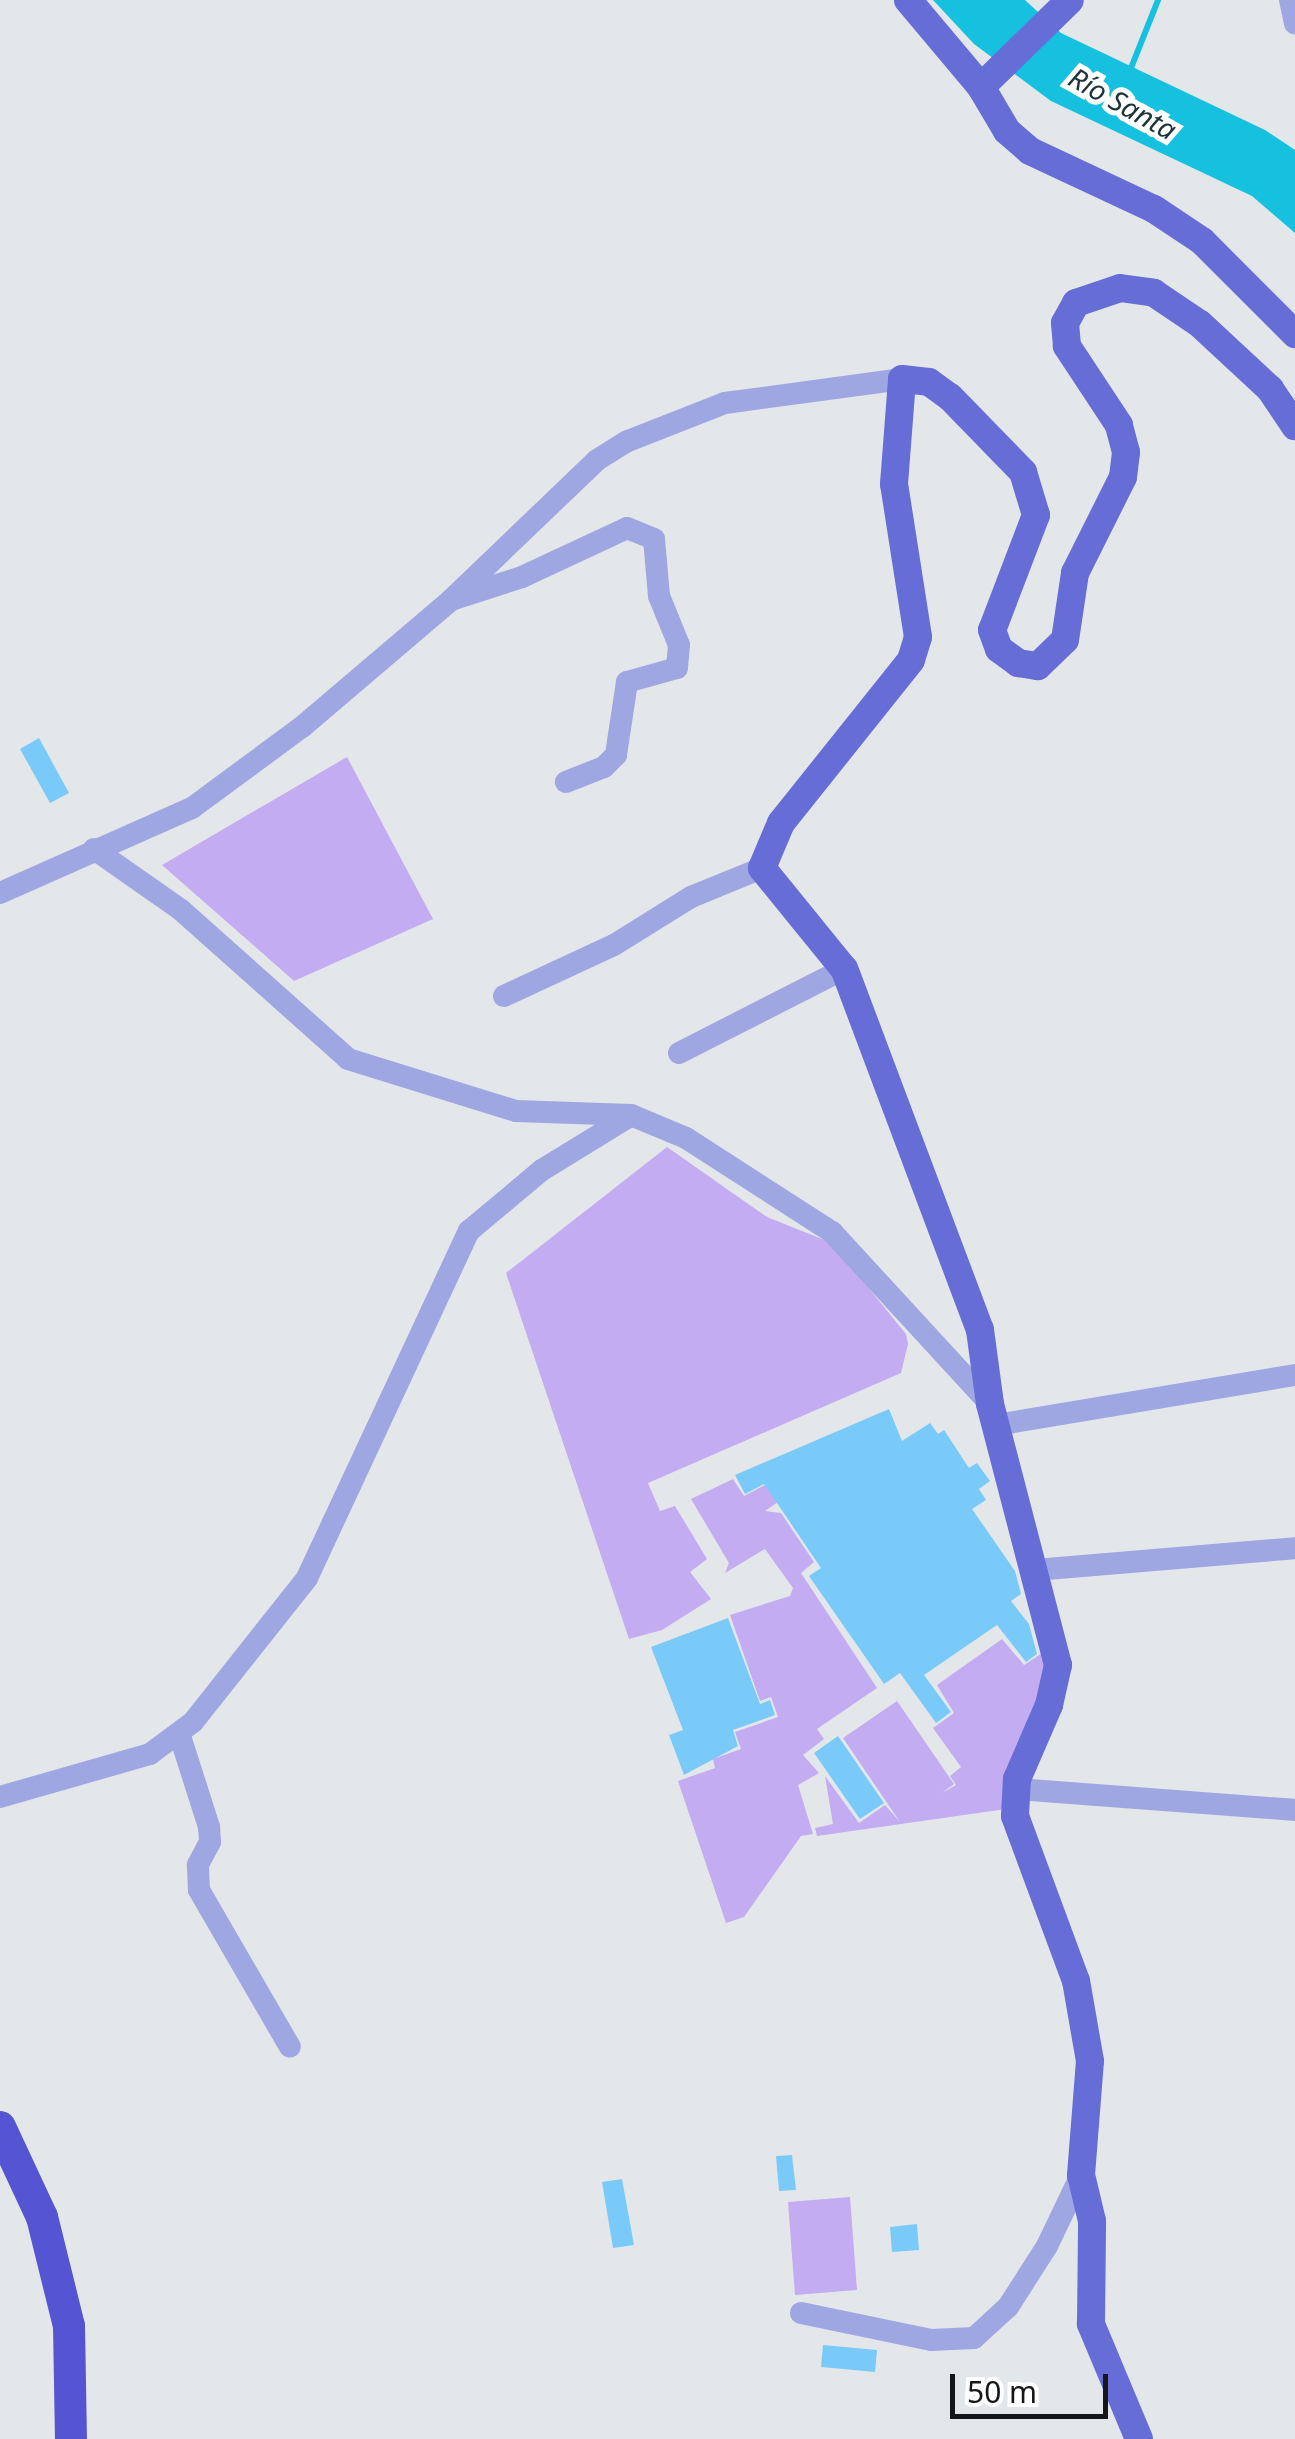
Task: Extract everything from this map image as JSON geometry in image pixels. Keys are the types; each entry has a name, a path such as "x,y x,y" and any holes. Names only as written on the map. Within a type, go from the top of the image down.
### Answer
{"highway":[{"path":"0,2128 42,2216 70,2326 71,2439"}],"main road":[{"path":"908,0 990,80 1007,131 1030,151 1154,209 1202,241 1295,334"},
{"path":"990,80 1070,0"},
{"path":"1139,2439 1092,2324 1092,2221 1082,2176 1090,2061 1076,1981 1015,1816 1017,1789 1058,1665 993,1414 980,1330 844,969 762,868 781,822 911,660 918,637 894,484 902,379 929,382 950,397 1023,472 1036,515 992,630 998,650 1018,663 1038,666 1065,640 1075,573 1124,477 1126,452 1118,425 1067,346 1066,323 1076,302 1120,288 1154,293 1200,324 1256,376 1295,426"}],"street":[{"path":"1290,0 1295,22"},
{"path":"0,893 192,808 302,727 451,600 597,460 628,441 741,399 902,379"},
{"path":"451,600 522,577 627,528 654,539 659,596 679,645 677,668 626,682 616,755 604,767 566,782"},
{"path":"94,849 181,910 348,1059 516,1111 631,1115 686,1138 832,1232 993,1414 1295,1375"},
{"path":"504,996 614,945 691,897 762,868"},
{"path":"679,1054 844,969"},
{"path":"0,1797 150,1754 180,1736 308,1578 463,1239 542,1170 631,1115"},
{"path":"1035,1570 1295,1548"},
{"path":"180,1736 209,1827 210,1842 198,1865 199,1890 290,2046"},
{"path":"1017,1789 1295,1810"},
{"path":"800,2313 931,2340 974,2338 1008,2307 1048,2246 1082,2176"}],"shaded area":[{"path":"347,757 433,919 294,981 162,865"},
{"path":"667,1147 767,1217 832,1243 906,1334 908,1344 901,1373 648,1483 660,1511 675,1506 707,1559 690,1572 711,1599 662,1630 629,1639 506,1273"},
{"path":"797,1468 805,1483 765,1511 781,1513 814,1562 801,1573 877,1688 817,1729 824,1739 803,1755 819,1773 798,1785 813,1834 801,1836 744,1917 726,1923 678,1781 715,1768 713,1759 741,1749 735,1732 778,1717 771,1697 760,1701 730,1615 790,1596 793,1588 765,1549 725,1573 729,1563 691,1499 733,1479 744,1496"},
{"path":"1002,1639 1024,1665 1047,1650 1049,1674 1006,1809 817,1836 815,1828 833,1824 825,1776 859,1823 885,1805 900,1822 843,1738 897,1701 954,1784 942,1793 956,1785 950,1776 961,1767 933,1728 954,1713 937,1685"},
{"path":"850,2197 857,2290 795,2295 788,2202"}],"water":[{"name":"Río Santa","path":"933,0 1025,0 1061,33 1265,130 1295,150 1295,233 1252,196 1051,101 974,44"}],"building":[{"path":"39,738 69,793 50,803 20,749"},
{"path":"889,1409 902,1441 930,1423 938,1434 944,1430 969,1468 977,1463 990,1481 979,1489 986,1500 972,1509 1015,1571 1021,1594 1011,1601 1029,1624 1037,1654 1026,1662 997,1625 924,1675 951,1712 936,1723 900,1673 884,1684 809,1576 821,1568 764,1484 745,1494 735,1475"},
{"path":"728,1618 760,1704 770,1700 775,1715 733,1730 738,1746 684,1775 669,1735 683,1730 651,1647"},
{"path":"838,1736 884,1803 860,1819 814,1753"},
{"path":"792,2155 796,2190 779,2191 776,2156"},
{"path":"622,2179 634,2245 613,2248 602,2182"},
{"path":"917,2224 919,2250 892,2252 890,2227"},
{"path":"823,2345 877,2350 875,2372 821,2367"}],"waterway":[{"name":"Río Santa","path":"1129,73 1158,0"}]}
